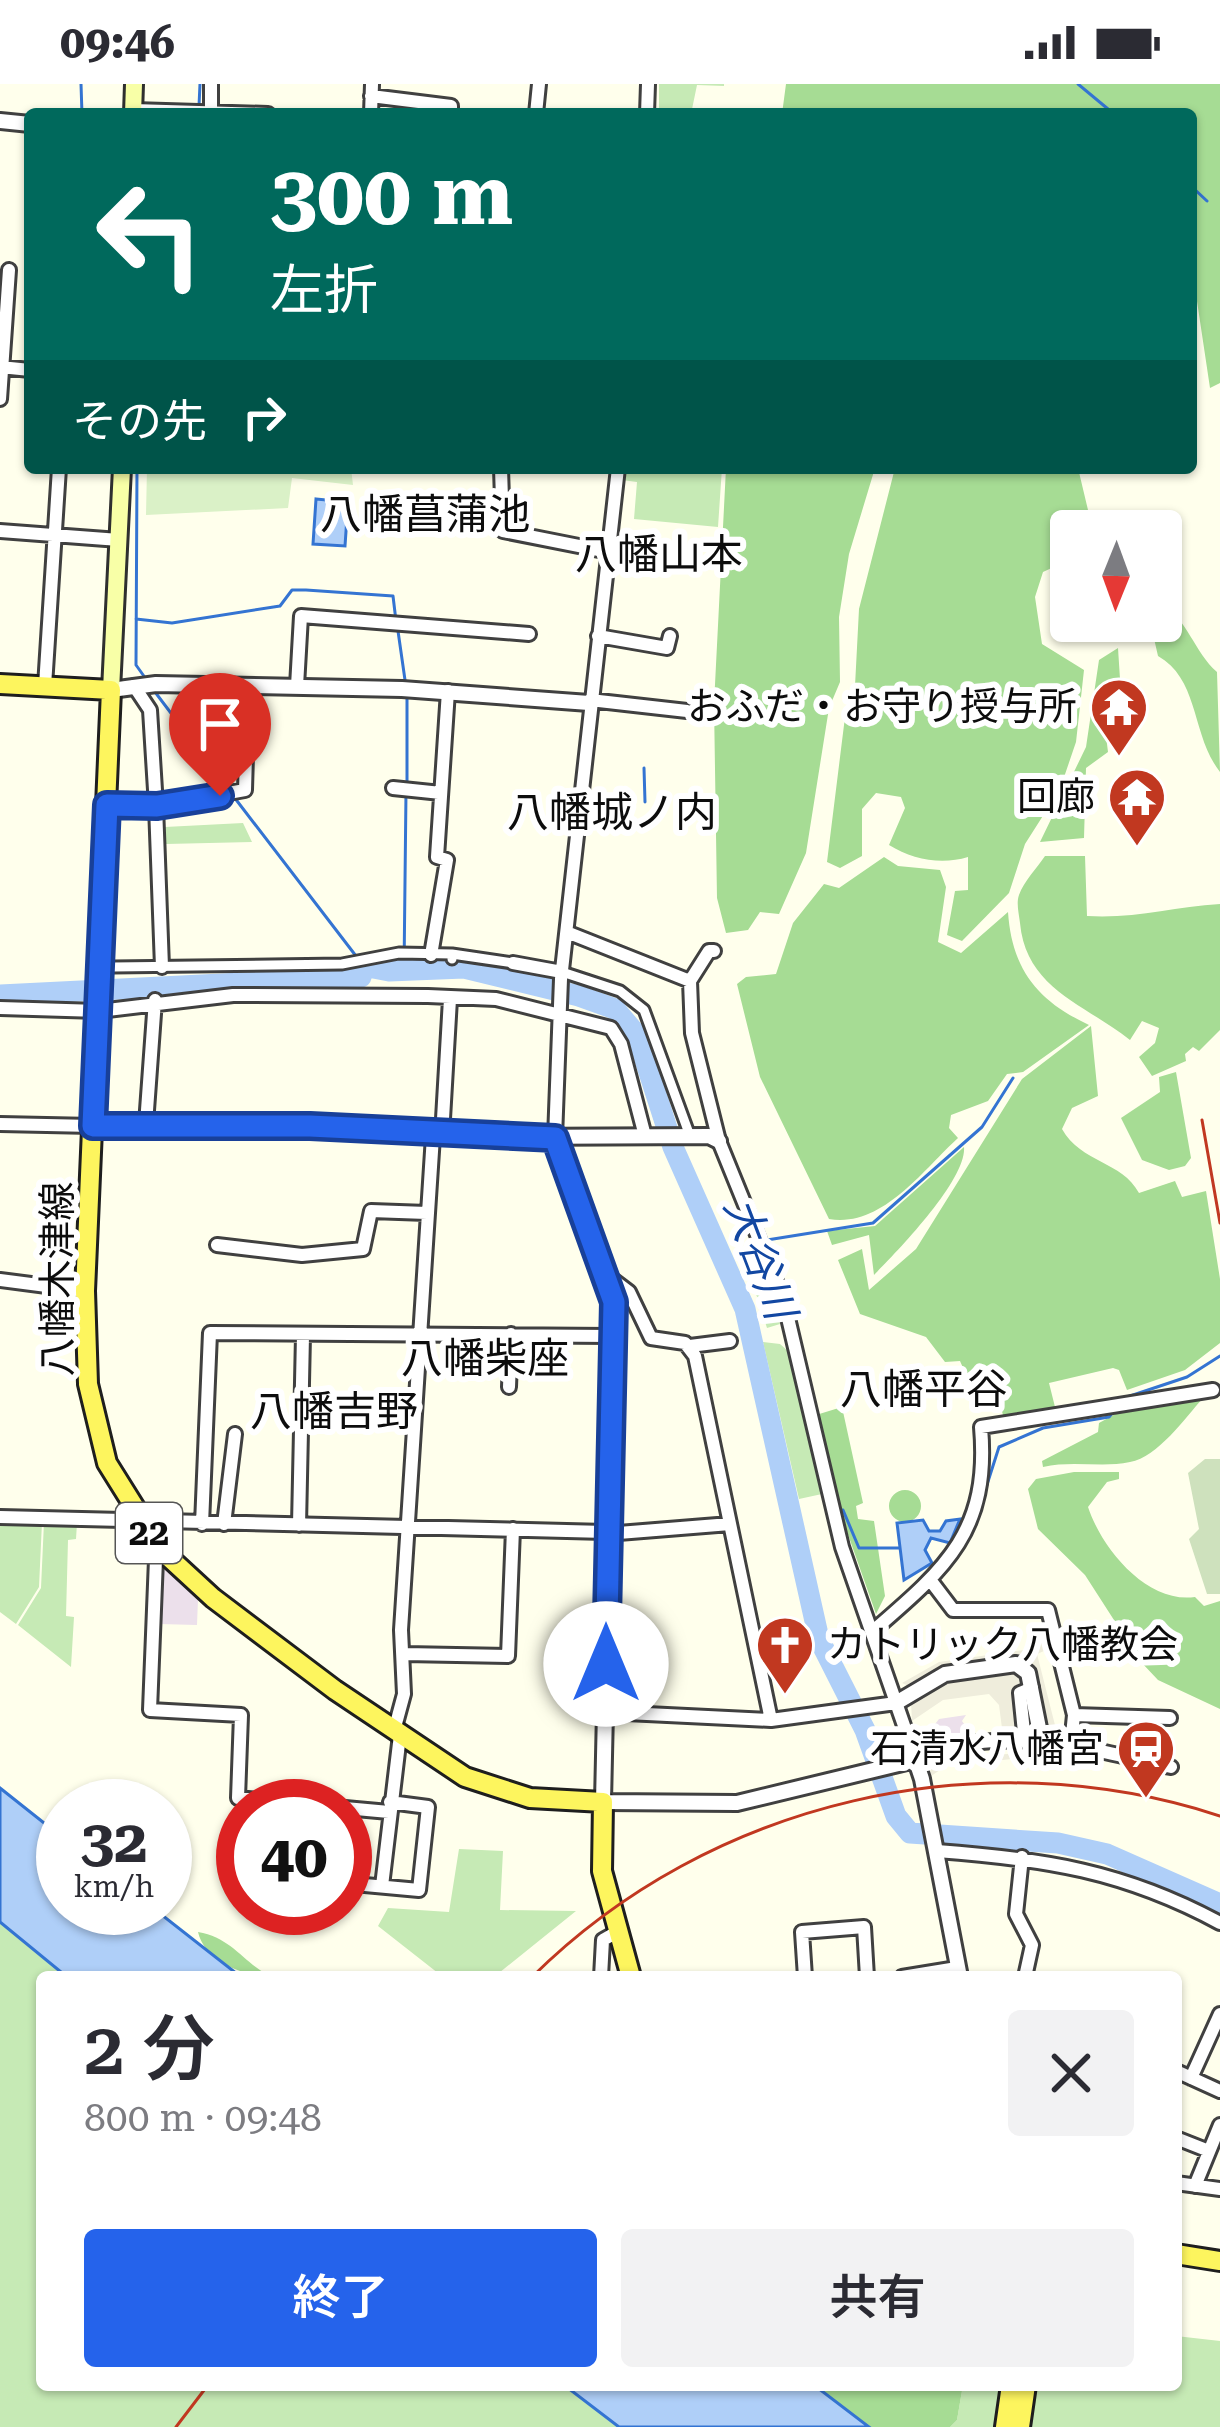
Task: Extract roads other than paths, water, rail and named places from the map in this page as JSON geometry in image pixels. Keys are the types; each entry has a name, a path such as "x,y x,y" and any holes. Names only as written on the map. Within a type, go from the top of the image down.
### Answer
{"main road":[{"path":"0,684 111,690 122,474"},
{"name":"八幡木津線","path":"111,690 107,968 99,1008 85,1291 88,1384 107,1463 162,1551 213,1598 397,1733 465,1777 530,1798 603,1802"},
{"path":"603,1802 602,1871 629,1971"},
{"path":"1182,2255 1220,2261"},
{"path":"1005,2427 1010,2391"},
{"path":"1020,2427 1025,2391"}],"street":[{"path":"371,90 410,107 452,108"},
{"path":"0,399 9,270"},
{"path":"45,686 59,474"},
{"path":"501,474 503,531 609,552"},
{"path":"616,474 561,975 555,1138 608,1276 612,1336 603,1802 737,1803 915,1760 972,1740 1071,1745 1171,1766"},
{"path":"0,531 119,540"},
{"path":"297,686 301,616 530,634"},
{"path":"598,636 667,648 670,636"},
{"path":"111,690 156,684 405,689 687,711"},
{"path":"136,685 150,710 157,806 159,968"},
{"path":"107,805 157,806 245,790 248,685"},
{"path":"431,955 447,860 437,857 448,691"},
{"path":"402,788 441,793"},
{"path":"569,933 690,981"},
{"path":"715,951 709,951 690,981 692,1033 719,1141 784,1301 842,1546 915,1760 958,1971"},
{"path":"107,968 347,962 416,953 514,964 620,991 644,1010 688,1136"},
{"path":"0,1007 99,1008 233,995 496,999 611,1028 621,1044 648,1136"},
{"path":"382,1886 404,1694 418,1331 450,999"},
{"path":"146,1124 155,1000"},
{"path":"0,1124 310,1126 438,1136 688,1136 719,1141"},
{"path":"217,1245 302,1255 363,1249 371,1211 428,1213"},
{"path":"298,1273 302,1255"},
{"path":"608,1276 628,1292 651,1338 674,1338 690,1346 730,1341"},
{"path":"0,1280 85,1291"},
{"path":"202,1524 210,1333 612,1336"},
{"path":"509,1387 511,1334"},
{"path":"299,1525 302,1335"},
{"path":"690,1346 771,1720"},
{"path":"873,1631 952,1559 986,1480 981,1427 1213,1390"},
{"path":"224,1524 235,1434"},
{"path":"0,1517 606,1533 730,1524"},
{"path":"404,1654 508,1656 513,1529"},
{"path":"162,1551 156,1559 150,1710 242,1715 239,1779"},
{"path":"931,1581 953,1610 1048,1610 1074,1715 1071,1745"},
{"path":"606,1712 771,1720 831,1716 896,1703 945,1674 1016,1664 1028,1673 1042,1743"},
{"path":"1025,1742 1020,1693 1032,1688"},
{"path":"1074,1715 1170,1718"},
{"path":"372,1807 428,1807 419,1890 372,1885"},
{"path":"936,1848 1097,1870 1220,1923"},
{"path":"1022,1858 1016,1914 1032,1945 1026,1971"},
{"path":"805,1971 802,1932 864,1927 867,1971"},
{"path":"601,1971 603,1940 617,1932"},
{"path":"1191,2078 1220,2014"},
{"path":"1182,2074 1220,2091"},
{"path":"1195,2186 1220,2125"},
{"path":"1182,2140 1209,2150"},
{"path":"1182,2184 1220,2189"}],"water":[{"path":"316,499 348,502 345,546 313,544"},
{"path":"960,1519 950,1543 931,1538 925,1550 932,1563 904,1580 897,1523 923,1520 929,1531 940,1531 946,1521"},
{"path":"0,1788 36,1817 36,1935 187,1935 233,1971 60,1971 0,1922"},
{"path":"572,2391 822,2391 869,2427 619,2427"}],"waterway":[{"path":"81,84 82,108"},
{"path":"199,106 200,84"},
{"path":"1078,84 1107,108"},
{"path":"1197,192 1207,201"},
{"path":"137,474 136,665 146,679"},
{"path":"136,619 172,623 280,606 292,590 306,590 393,596 396,621"},
{"path":"398,631 406,687"},
{"path":"155,692 229,790"},
{"path":"407,696 407,782"},
{"path":"644,768 645,802"},
{"path":"404,971 406,792"},
{"path":"234,797 356,956"},
{"name":"大谷川","path":"0,995 361,977 363,966 389,971 464,968 615,1009 637,1035 673,1147 745,1309 819,1639 865,1730 896,1816 910,1833 1058,1843 1107,1854 1220,1904"},
{"path":"767,1240 873,1223 982,1127 1013,1078"},
{"path":"1124,1398 1187,1377 1220,1356"},
{"path":"984,1494 999,1447 1043,1428 1109,1417 1115,1410"},
{"path":"843,1510 859,1548 899,1548"}],"railway":[{"path":"1202,1120 1220,1223"},
{"path":"539,1971 603,1916 681,1866 765,1828 854,1801 945,1786 1037,1783 1129,1793 1220,1816"},
{"path":"176,2427 203,2391"}],"place":[{"name":"おふだ・お守り授与所","path":"1119,758"},
{"name":"回廊","path":"1137,848"},
{"name":"カトリック八幡教会","path":"785,1696"},
{"name":"石清水八幡宮","path":"1146,1800"}],"district":[{"name":"八幡菖蒲池","path":"425,514"},
{"name":"八幡山本","path":"659,554"},
{"name":"八幡城ノ内","path":"612,812"},
{"name":"八幡柴座","path":"485,1358"},
{"name":"八幡平谷","path":"924,1389"},
{"name":"八幡吉野","path":"334,1411"}]}
